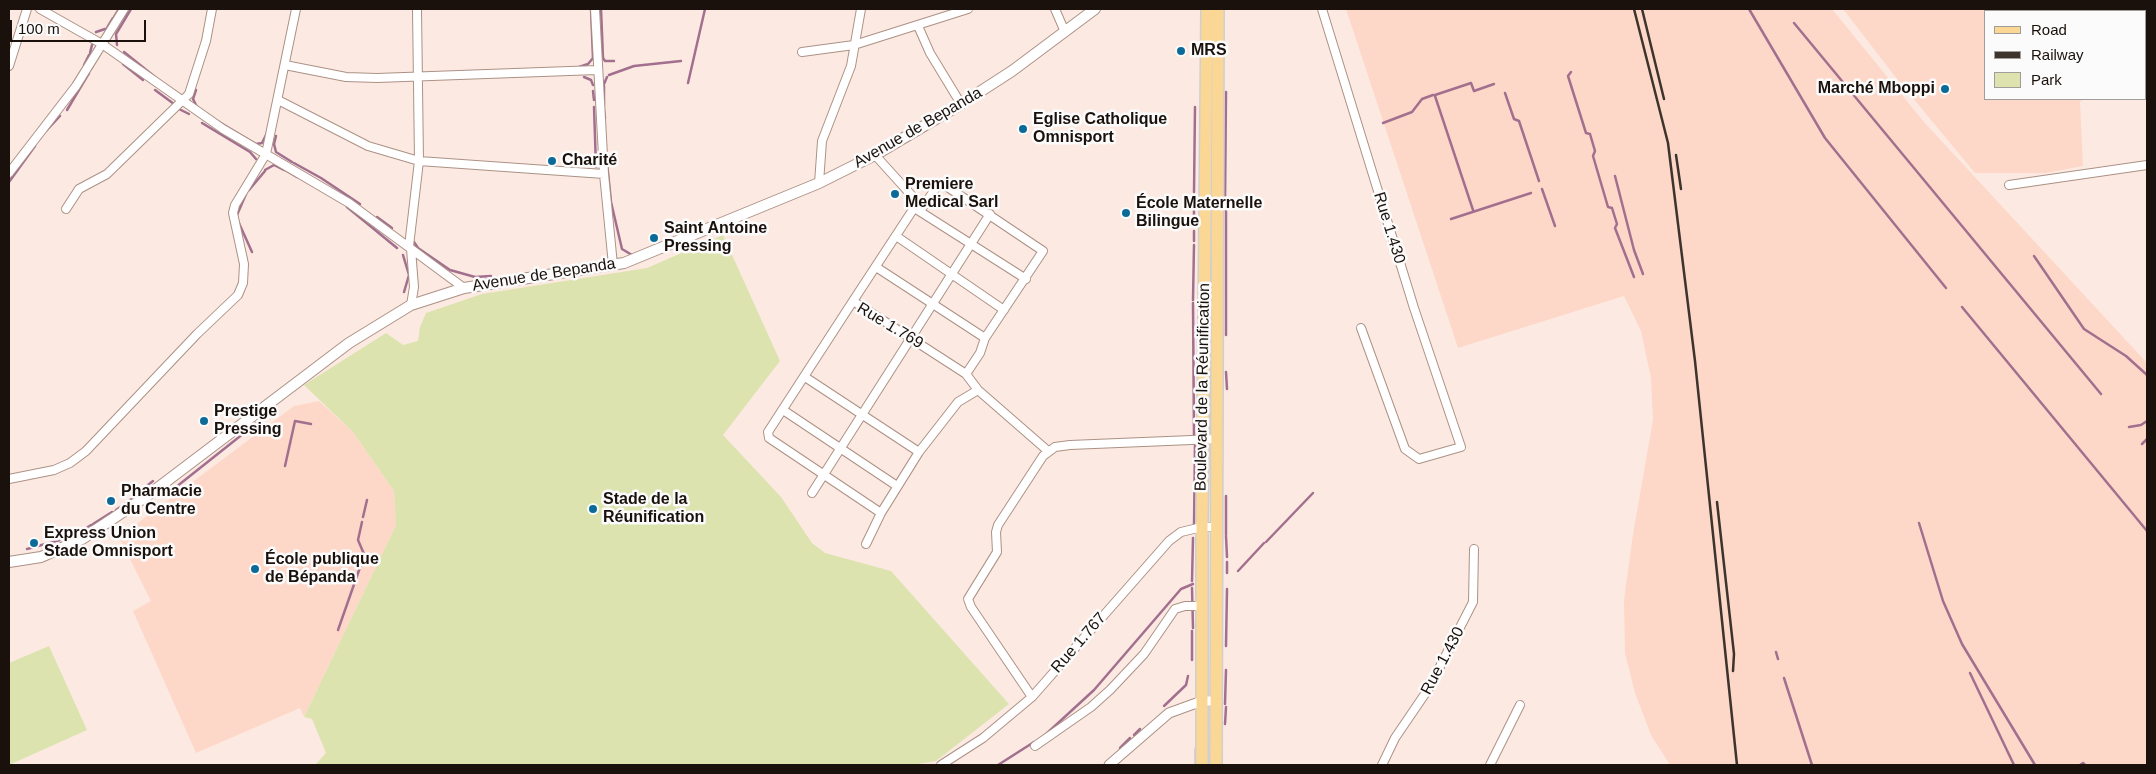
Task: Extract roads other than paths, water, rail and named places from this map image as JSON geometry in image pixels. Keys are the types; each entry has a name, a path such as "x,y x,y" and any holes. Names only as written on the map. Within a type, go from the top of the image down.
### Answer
{"main road":[{"name":"Avenue de Bepanda","path":"9,562 42,557 82,539 146,496 348,343 411,305 464,288 613,265 644,256 819,183 875,155 961,104 1066,32 1095,9"},
{"name":"Boulevard de la Réunification","path":"1202,765 1202,439 1207,9"},
{"path":"1216,765 1218,9"}],"street":[{"path":"9,66 27,9"},
{"path":"40,9 102,44 223,129 349,203 464,288"},
{"path":"9,173 76,86 124,9"},
{"path":"66,209 79,189 107,174 182,101 193,83 206,41 212,9"},
{"path":"9,479 54,470 70,463 86,451 197,334 238,295 243,283 244,264 233,213 235,205 266,154 296,9"},
{"path":"411,305 414,287 410,247 419,161 417,9"},
{"path":"595,9 604,174 613,265"},
{"path":"819,183 822,141 848,77 861,9"},
{"path":"802,52 854,45 968,9"},
{"path":"1055,9 1066,32"},
{"name":"Rue 1.430","path":"1322,9 1414,308 1461,446 1419,458 1405,449 1361,328"},
{"path":"918,26 930,53 961,104"},
{"path":"285,65 346,77 418,78 597,70"},
{"path":"278,100 368,146 419,161 604,174"},
{"path":"875,155 914,198 917,209 972,242 1026,279"},
{"path":"2009,185 2147,165"},
{"path":"853,301 896,236 940,184 990,214 1043,251 985,338 980,353 966,374"},
{"path":"812,493 990,214"},
{"path":"896,236 1004,310"},
{"path":"876,267 985,338"},
{"name":"Rue 1.769","path":"824,475 769,438 768,432 853,301 966,374 978,390 1048,451"},
{"path":"805,377 919,452"},
{"path":"866,544 881,513 919,452 958,402 978,390"},
{"path":"783,410 897,486"},
{"path":"1032,697 971,607 968,599 998,552 996,532 1001,518 1048,451 1055,447 1070,445 1216,439"},
{"path":"824,475 881,513"},
{"name":"Rue 1.767","path":"941,765 983,738 1032,697 1168,541 1181,532 1202,527 1216,527"},
{"name":"Rue 1.430","path":"1382,765 1395,738 1429,688 1474,602 1474,549"},
{"path":"1035,746 1084,712 1110,690 1144,654 1175,608 1202,606"},
{"path":"1109,765 1168,713 1202,701 1217,701"},
{"path":"1490,765 1520,705"}],"waterway":[{"path":"114,17 119,9"},
{"path":"117,45 116,34 131,9"},
{"path":"579,67 588,64 593,58 591,9"},
{"path":"601,9 603,58 605,61 614,61"},
{"path":"688,83 705,9"},
{"path":"1749,9 1825,138 1946,288"},
{"path":"107,28 113,18"},
{"path":"1794,23 2101,394"},
{"path":"96,32 105,29"},
{"path":"90,53 92,45"},
{"path":"124,52 155,77"},
{"path":"84,65 89,55"},
{"path":"91,69 96,60"},
{"path":"609,75 634,66 681,61"},
{"path":"123,64 143,80"},
{"path":"1571,72 1568,76 1586,133 1590,134 1595,151 1593,156 1608,207 1612,208 1617,224 1615,228 1634,277"},
{"path":"67,110 89,73"},
{"path":"584,77 591,80 593,85"},
{"path":"604,84 607,77"},
{"path":"1435,95 1471,83 1474,91 1494,84"},
{"path":"604,86 604,105"},
{"path":"155,90 174,104"},
{"path":"196,90 193,99 197,107"},
{"path":"593,91 594,100"},
{"path":"1225,205 1226,92"},
{"path":"1505,93 1514,119 1519,121 1539,181"},
{"path":"1383,123 1412,112 1422,99 1433,95"},
{"path":"1435,96 1473,210"},
{"path":"594,107 596,167"},
{"path":"1194,192 1195,107"},
{"path":"177,108 189,114"},
{"path":"604,111 605,118"},
{"path":"46,131 60,116"},
{"path":"214,119 256,144 262,143 267,133"},
{"path":"202,123 250,152 256,159"},
{"path":"276,136 274,144 276,152 292,162"},
{"path":"9,182 35,146"},
{"path":"294,163 321,178 360,204"},
{"path":"607,163 611,202 622,249 632,255"},
{"path":"265,170 274,165 284,170"},
{"path":"285,170 297,177"},
{"path":"249,190 265,171"},
{"path":"1615,176 1634,250 1643,274"},
{"path":"1542,189 1555,226"},
{"path":"1451,219 1531,193"},
{"path":"237,215 246,194"},
{"path":"1194,195 1194,227"},
{"path":"347,207 397,248"},
{"path":"1226,207 1226,335"},
{"path":"377,217 392,228"},
{"path":"238,221 252,252"},
{"path":"1194,231 1194,241"},
{"path":"414,242 418,248 450,270 475,277 491,276"},
{"path":"1193,300 1194,245"},
{"path":"403,255 409,275 404,292"},
{"path":"2034,256 2084,329 2126,356 2147,375"},
{"path":"1193,303 1194,437"},
{"path":"1962,307 2147,531"},
{"path":"1226,372 1227,389"},
{"path":"166,495 263,418"},
{"path":"285,466 295,421 311,424"},
{"path":"2129,427 2141,425 2147,421"},
{"path":"2142,444 2147,439"},
{"path":"1194,526 1195,443"},
{"path":"138,493 153,481"},
{"path":"1266,542 1313,493"},
{"path":"1226,496 1226,535"},
{"path":"116,510 133,498"},
{"path":"363,517 367,500"},
{"path":"93,524 112,512"},
{"path":"362,522 358,540 364,554"},
{"path":"1919,523 1943,601 1962,644 2035,765"},
{"path":"85,529 91,525"},
{"path":"65,538 81,530"},
{"path":"1226,536 1227,557"},
{"path":"1192,581 1193,538"},
{"path":"27,549 60,540"},
{"path":"1238,571 1264,543"},
{"path":"338,630 364,556"},
{"path":"1227,562 1227,573"},
{"path":"1045,735 1094,690 1181,589 1193,584"},
{"path":"1192,588 1193,628"},
{"path":"1226,646 1227,589"},
{"path":"1192,631 1192,660"},
{"path":"1776,652 1778,659"},
{"path":"1225,704 1226,670"},
{"path":"1970,673 2014,765"},
{"path":"1164,706 1186,685 1188,676"},
{"path":"1784,678 1812,765"},
{"path":"1225,724 1226,707"},
{"path":"1134,735 1140,729"},
{"path":"1120,748 1130,738"},
{"path":"998,765 1034,742"},
{"path":"1196,748 1196,765"},
{"path":"2080,765 2083,763 2085,765"}],"railway":[{"path":"1634,9 1668,143 1695,361 1737,765"},
{"path":"1642,9 1664,99"},
{"path":"1676,155 1681,189"},
{"path":"1717,502 1734,654 1733,671"}],"place":[{"name":"MRS","path":"1181,51"},
{"name":"Marché Mboppi","path":"1945,89"},
{"name":"Eglise Catholique Omnisport","path":"1023,129"},
{"name":"Charité","path":"552,161"},
{"name":"Premiere Medical Sarl","path":"895,194"},
{"name":"École Maternelle Bilingue","path":"1126,213"},
{"name":"Saint Antoine Pressing","path":"654,238"},
{"name":"Prestige Pressing","path":"204,421"},
{"name":"Pharmacie du Centre","path":"111,501"},
{"name":"Stade de la Réunification","path":"593,509"},
{"name":"Express Union Stade Omnisport","path":"34,543"},
{"name":"École publique de Bépanda","path":"255,569"}]}
